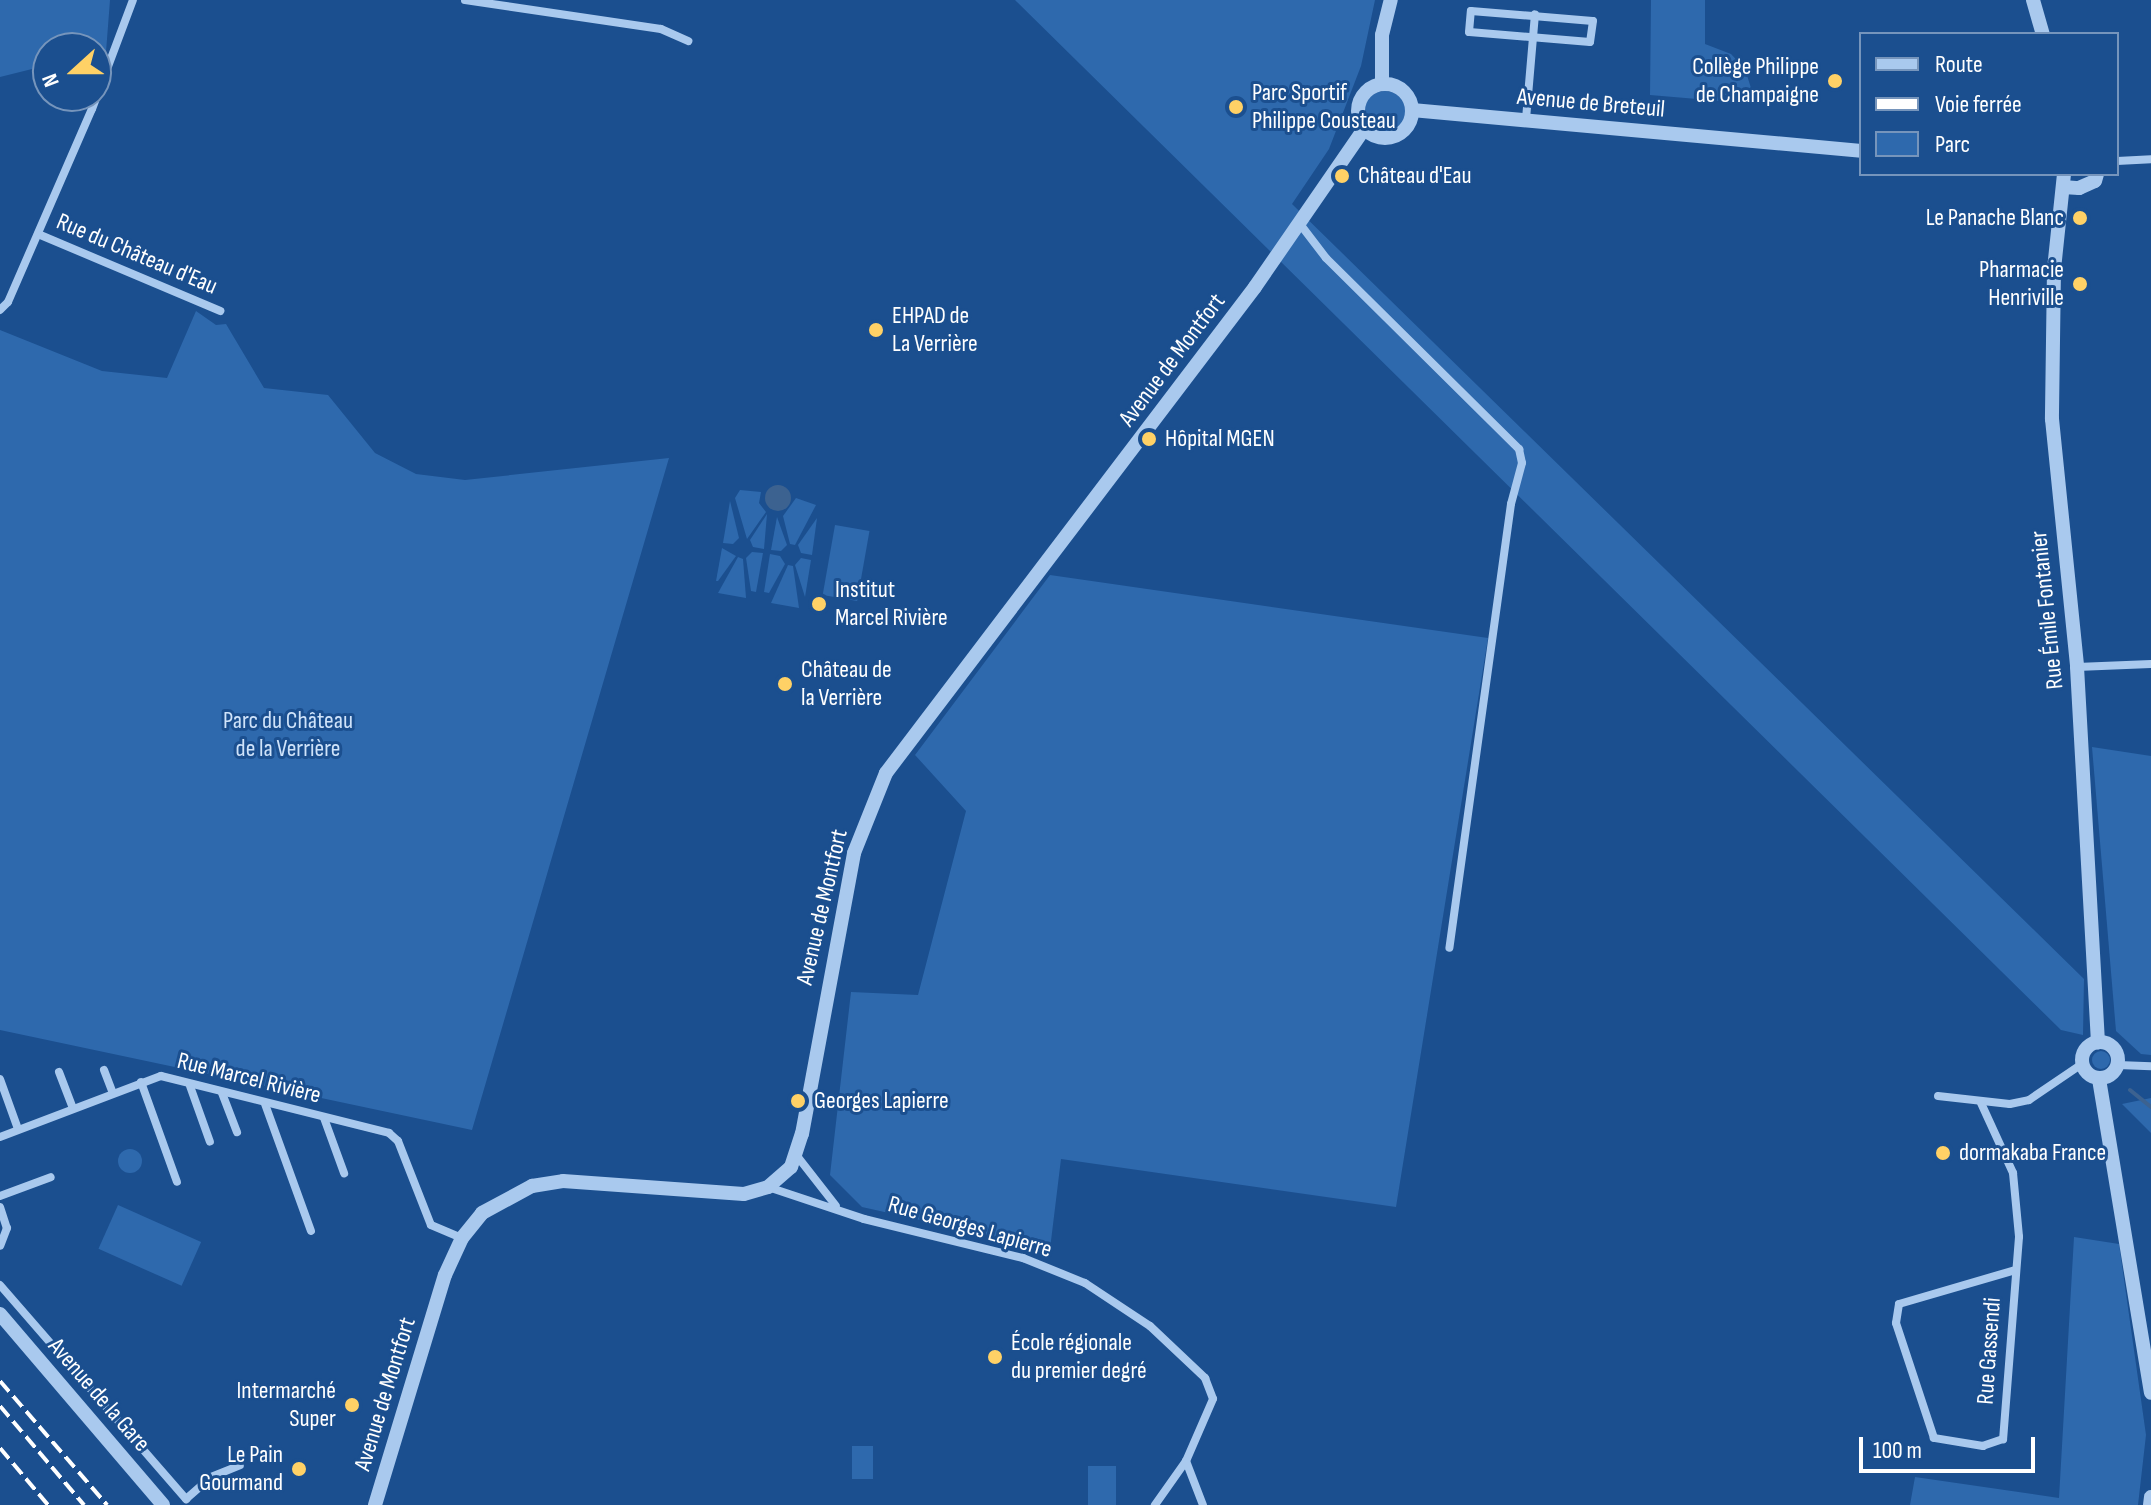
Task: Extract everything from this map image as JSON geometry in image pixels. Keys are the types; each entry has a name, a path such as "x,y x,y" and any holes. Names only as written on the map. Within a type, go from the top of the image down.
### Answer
{"street":[{"path":"0,310 38,234 133,0"},
{"path":"465,0 661,29 688,41"},
{"path":"1382,83 1382,35 1391,0"},
{"path":"2033,0 2042,32"},
{"path":"1471,11 1593,21 1590,42 1533,38 1469,32 1471,11"},
{"path":"1526,119 1535,14"},
{"path":"1382,83 1399,88 1412,110 1399,134 1380,138 1364,129 1358,104 1367,90 1382,83"},
{"name":"Avenue de Breteuil","path":"1412,110 1859,151"},
{"name":"Avenue de Montfort","path":"797,1156 854,853 886,773 1300,224 1364,129"},
{"path":"2119,161 2151,159"},
{"path":"2064,180 2079,188 2095,181 2096,176"},
{"name":"Rue Émile Fontanier","path":"2064,180 2054,269 2052,419 2077,667 2098,1042"},
{"path":"1300,224 1326,258 1519,449 1522,463 1511,504 1449,948"},
{"name":"Rue du Château d'Eau","path":"38,234 220,311"},
{"path":"2077,667 2151,664"},
{"path":"1938,1096 1981,1103 2029,1100 2082,1064 2084,1052 2098,1042 2114,1048 2118,1065 2111,1075 2099,1079"},
{"path":"2082,1064 2099,1079 2151,1393"},
{"path":"2118,1065 2151,1066"},
{"path":"104,1070 113,1093"},
{"path":"59,1072 73,1108"},
{"name":"Rue Marcel Rivière","path":"0,1137 161,1076 190,1086 389,1133 398,1141 436,1229 462,1238"},
{"path":"0,1079 18,1129"},
{"path":"141,1082 177,1182"},
{"path":"190,1086 210,1142"},
{"path":"222,1093 237,1132"},
{"name":"Rue Gassendi","path":"1981,1103 2013,1173 2019,1237 2003,1439 1983,1446 1934,1438 1896,1323 1899,1304 2015,1270"},
{"path":"265,1104 311,1231"},
{"path":"324,1118 344,1173"},
{"path":"768,1187 797,1156 836,1207"},
{"path":"0,1196 51,1177"},
{"name":"Avenue de Montfort","path":"375,1505 445,1275 462,1238 494,1203 548,1182 595,1181 726,1195 768,1187"},
{"name":"Rue Georges Lapierre","path":"768,1187 836,1207 864,1219 1023,1258 1085,1283 1150,1326 1205,1378 1213,1399 1186,1461 1155,1505"},
{"path":"0,1207 7,1228 0,1246"},
{"path":"0,1285 183,1502 211,1477 240,1465"},
{"name":"Avenue de la Gare","path":"0,1314 163,1505"},
{"path":"1186,1461 1203,1505"},
{"path":"2150,1505 2151,1497"}],"green space":[{"path":"0,0 110,0 108,32 32,32 32,69 0,77"},
{"path":"1015,0 1375,0 1361,66 1329,149 1292,204 2084,979 2083,1035 2061,1030"},
{"path":"1651,0 1705,0 1705,44 1731,54 1745,69 1756,104 1650,95"},
{"path":"1385,91 1400,97 1406,112 1400,127 1385,133 1370,127 1364,112 1370,97"},
{"name":"Parc du Château de la Verrière","path":"196,311 216,325 226,324 264,388 328,395 375,453 416,474 465,480 669,458 472,1130 0,1030 0,330 102,371 167,378"},
{"path":"740,490 761,492 759,503 766,512 747,539 735,498"},
{"path":"796,498 816,505 795,545 790,544 783,516"},
{"path":"730,501 739,538 733,544 723,543"},
{"path":"767,514 764,549 753,547 750,540"},
{"path":"777,517 787,545 781,551 771,550"},
{"path":"817,518 812,555 801,553 798,545"},
{"path":"835,525 869,531 857,601 823,595"},
{"path":"722,548 736,556 716,581"},
{"path":"752,552 763,553 756,592 751,591 746,558"},
{"path":"770,554 780,556 785,564 769,593 764,592"},
{"path":"738,557 743,559 746,598 718,593"},
{"path":"801,558 811,560 805,597 795,565"},
{"path":"788,565 793,566 799,608 771,603"},
{"path":"1050,575 1488,638 1396,1207 1061,1159 1050,1249 862,1207 830,1175 851,992 918,995 966,811 915,755"},
{"path":"2092,747 2151,756 2151,1055 2141,1054 2116,1031"},
{"path":"2101,1051 2110,1060 2101,1069 2092,1060"},
{"path":"2151,1098 2151,1133 2122,1104"},
{"path":"130,1149 141,1156 142,1161 135,1172 130,1173 119,1166 118,1161 125,1150"},
{"path":"118,1205 201,1242 182,1286 98,1249"},
{"path":"2074,1237 2119,1244 2146,1435 2138,1505 1910,1505 1915,1477 2059,1498"},
{"path":"852,1446 873,1446 873,1479 852,1479"},
{"path":"1088,1466 1116,1466 1116,1505 1088,1505"}],"shaded area":[{"path":"778,485 787,489 791,498 787,507 778,511 769,507 765,498 769,489"}],"waterway":[{"path":"2130,1090 2151,1107"}],"railway":[{"path":"0,1381 107,1505"},
{"path":"0,1406 84,1505"},
{"path":"0,1448 48,1505"}],"place":[{"name":"Collège Philippe de Champaigne","path":"1835,81"},
{"name":"Parc Sportif Philippe Cousteau","path":"1236,107"},
{"name":"Château d'Eau","path":"1342,176"},
{"name":"Le Panache Blanc","path":"2080,218"},
{"name":"Pharmacie Henriville","path":"2080,284"},
{"name":"EHPAD de La Verrière","path":"876,330"},
{"name":"Hôpital MGEN","path":"1149,439"},
{"name":"Institut Marcel Rivière","path":"819,604"},
{"name":"Château de la Verrière","path":"785,684"},
{"name":"Georges Lapierre","path":"798,1101"},
{"name":"dormakaba France","path":"1943,1153"},
{"name":"École régionale du premier degré","path":"995,1357"},
{"name":"Intermarché Super","path":"352,1405"},
{"name":"Le Pain Gourmand","path":"299,1469"}]}
